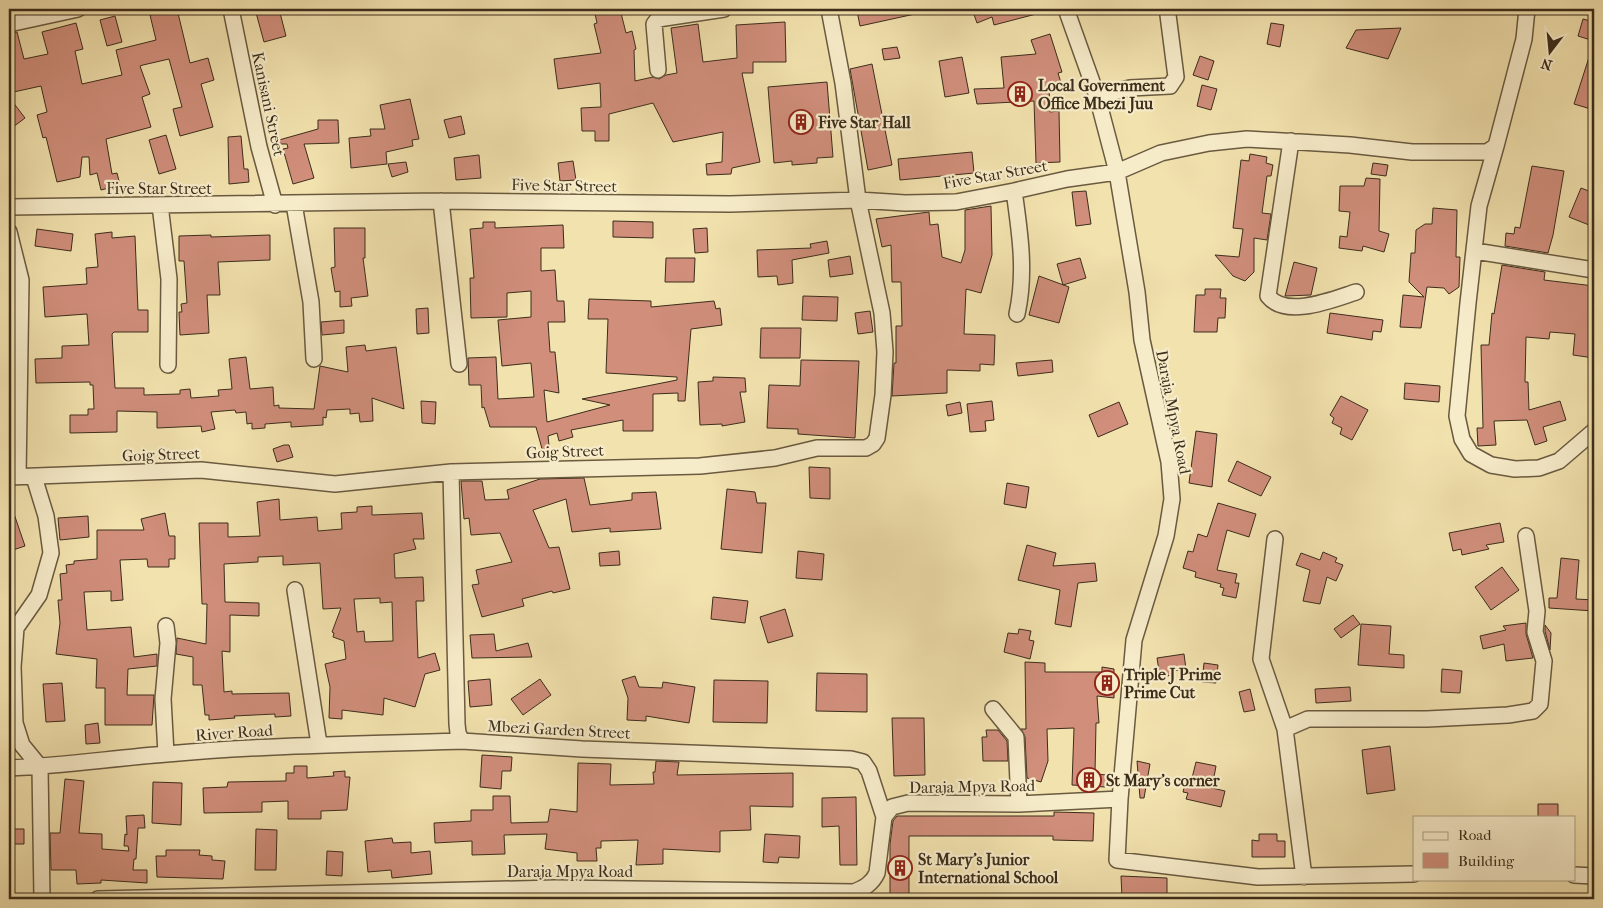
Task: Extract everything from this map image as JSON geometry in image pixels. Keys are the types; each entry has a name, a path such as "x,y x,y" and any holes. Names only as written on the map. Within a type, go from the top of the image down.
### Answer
{"street":[{"path":"9,24 78,9"},
{"name":"Kanisani Street","path":"231,9 259,147 275,205"},
{"path":"658,70 653,34 654,24 658,19 724,9"},
{"path":"829,9 844,82 858,200"},
{"name":"Daraja Mpya Road","path":"98,899 555,888 854,892 868,884 877,873 884,817 892,807 908,803 1019,804 1120,800 1134,640 1166,536 1172,500 1169,462 1142,340 1137,292 1117,172 1097,96 1066,9"},
{"path":"1527,9 1524,39 1479,206 1476,251 1468,303 1457,416 1462,439 1471,454 1491,466 1515,469 1539,468 1559,461 1594,431"},
{"path":"1097,96 1130,88 1170,86 1176,78 1168,15"},
{"name":"Five Star Street","path":"9,208 441,202 730,204 858,200 905,203 956,202 1067,179 1117,172 1161,153 1209,143 1247,139 1442,153 1487,152 1496,146"},
{"path":"1291,141 1268,296 1272,301 1302,307 1312,306 1356,292"},
{"path":"1014,191 1022,246 1022,291 1017,314"},
{"name":"Goig Street","path":"13,477 201,470 335,484 451,472 700,466 775,458 799,451 866,448 873,444 877,438 883,395 884,342 882,313 858,200"},
{"path":"441,202 459,364"},
{"path":"294,204 311,302 314,359"},
{"path":"160,205 169,279 168,365"},
{"path":"9,232 21,280 13,477"},
{"path":"1476,251 1594,270"},
{"path":"451,472 457,724 458,733 462,741"},
{"path":"34,477 46,516 52,553 40,595 16,628 13,667 15,723 22,745 40,767 42,899"},
{"path":"1285,729 1308,718 1427,718 1508,715 1533,711 1540,704 1544,661 1535,632 1537,611 1526,536"},
{"path":"1275,539 1261,659 1285,729 1304,878"},
{"path":"295,590 319,744"},
{"path":"166,626 168,643 163,699 166,754"},
{"path":"993,708 1016,737 1019,804"},
{"name":"River Road","path":"9,768 40,767 166,754 319,744 462,741"},
{"name":"Mbezi Garden Street","path":"462,741 582,749 851,759 863,762 869,771 884,817"},
{"path":"1120,800 1117,860 1258,877 1304,878 1356,874 1413,874"},
{"path":"1576,874 1594,876"}],"building":[{"path":"177,9 190,63 208,58 214,80 201,84 213,127 180,136 173,109 182,107 169,59 140,66 150,94 142,97 151,127 106,139 112,174 117,173 120,185 101,190 97,173 90,175 89,157 82,157 80,177 57,182 46,137 43,138 37,115 47,112 41,86 9,93 9,33 17,32 24,59 48,54 42,32 76,23 83,49 75,51 82,84 122,75 116,50 156,40 150,15"},
{"path":"255,9 279,9 286,36 264,42"},
{"path":"594,9 620,9 626,33 632,31 636,49 634,50 635,81 653,77 659,79 666,75 677,73 671,28 698,24 703,62 737,58 736,25 785,22 786,62 753,62 753,73 742,73 760,162 732,168 731,174 707,175 706,164 722,162 723,132 673,142 653,103 609,114 609,141 595,141 595,131 582,131 581,108 601,107 600,83 558,89 554,59 601,53 594,24 597,23"},
{"path":"866,9 915,9 915,14 860,26 857,11"},
{"path":"972,9 1040,9 1040,13 994,25 992,17 977,23"},
{"path":"115,16 122,42 107,46 100,20"},
{"path":"1583,19 1594,22 1594,41 1578,36"},
{"path":"1271,23 1284,25 1280,47 1267,44"},
{"path":"1401,28 1388,59 1346,48 1356,30"},
{"path":"1050,34 1062,72 1058,73 1061,83 1049,88 1050,112 1059,111 1060,162 1036,163 1034,101 977,104 974,89 1004,88 1001,57 1036,54 1031,40"},
{"path":"897,47 900,58 884,60 882,49"},
{"path":"1592,48 1594,49 1594,110 1574,104"},
{"path":"1200,56 1214,61 1208,80 1193,75"},
{"path":"962,57 969,93 945,97 939,61"},
{"path":"872,64 892,165 868,170 850,69"},
{"name":"Five Star Hall","path":"827,82 833,157 817,158 817,163 792,165 792,161 774,163 768,87"},
{"path":"1202,85 1217,89 1211,110 1197,106"},
{"path":"9,97 25,118 9,130"},
{"path":"410,99 419,139 412,140 413,146 386,152 387,164 351,168 349,138 371,136 370,129 385,129 380,105"},
{"path":"461,116 465,134 449,138 444,120"},
{"path":"318,120 338,120 339,143 304,144 314,178 293,184 283,149 288,148 287,144 280,144 279,140 318,129"},
{"path":"166,135 176,169 159,174 149,140"},
{"path":"241,136 244,169 248,169 249,182 229,184 228,137"},
{"path":"972,152 974,173 900,180 898,159"},
{"path":"1250,154 1267,157 1266,163 1273,165 1271,176 1267,176 1262,213 1271,214 1267,240 1254,238 1254,272 1245,281 1233,276 1215,255 1239,257 1243,229 1233,228 1241,160 1249,161"},
{"path":"479,155 481,178 456,180 454,158"},
{"path":"573,161 576,180 560,181 558,163"},
{"path":"406,162 408,172 392,177 388,164"},
{"path":"1373,163 1388,165 1386,176 1371,174"},
{"path":"1532,166 1564,171 1548,253 1505,246 1506,233 1514,234 1515,227 1520,228"},
{"path":"1366,178 1380,179 1379,231 1389,234 1384,252 1363,246 1362,251 1339,248 1340,236 1347,237 1350,212 1339,211 1340,186 1364,186"},
{"path":"1581,188 1594,193 1594,227 1569,217"},
{"path":"1086,191 1091,224 1076,226 1072,192"},
{"path":"991,206 992,255 981,293 966,289 964,334 995,335 994,365 980,364 980,371 947,370 947,393 892,396 894,363 896,363 896,326 902,326 901,282 892,282 891,245 882,247 876,219 929,212 930,225 938,224 942,257 961,263 965,250 965,210"},
{"path":"1433,208 1457,210 1456,257 1460,257 1459,287 1449,294 1444,288 1427,287 1421,328 1400,327 1403,295 1424,297 1409,282 1411,253 1415,253 1416,230 1425,224 1432,224"},
{"path":"613,221 653,222 653,238 613,237"},
{"path":"483,222 495,222 495,228 563,225 564,248 541,248 541,271 555,270 557,301 564,301 565,322 548,322 550,352 555,352 559,393 544,390 547,422 610,405 582,399 677,380 677,377 606,373 608,319 588,319 589,299 651,301 651,307 714,301 716,309 720,308 722,325 691,329 685,401 678,401 678,393 653,394 653,431 623,431 623,420 571,430 573,437 559,441 557,433 548,436 550,455 544,456 536,427 490,427 484,407 482,408 481,385 469,385 468,358 496,357 498,399 534,397 531,363 502,366 498,320 531,317 531,291 507,293 507,317 471,318 470,278 474,278 470,229 483,228"},
{"path":"334,228 365,228 365,258 363,258 368,296 351,298 352,306 340,307 340,291 335,292 331,268 335,267"},
{"path":"707,228 708,252 695,253 693,229"},
{"path":"37,229 73,234 71,251 35,246"},
{"path":"112,232 112,238 135,236 138,310 148,310 148,332 114,332 112,334 115,388 144,388 144,395 180,394 180,390 190,389 191,398 219,396 218,390 232,389 229,359 246,357 250,389 273,387 274,406 279,405 279,408 314,409 320,366 348,372 346,347 365,345 366,351 396,347 404,409 372,398 373,421 360,422 359,413 350,414 350,409 327,410 326,418 323,417 323,425 291,427 291,422 265,424 265,428 252,429 252,423 247,424 246,412 236,413 235,410 211,412 215,429 202,432 201,426 157,428 157,412 117,411 117,432 70,433 70,415 88,415 88,409 94,409 93,385 90,385 90,382 36,383 35,359 62,358 62,346 89,345 87,314 45,317 43,287 87,284 86,268 98,267 95,234"},
{"path":"211,235 211,237 270,235 270,260 218,262 220,295 207,295 209,333 180,335 179,312 182,312 181,304 187,303 184,261 179,261 179,236"},
{"path":"827,241 829,253 792,260 793,283 778,285 777,276 758,277 757,250 811,248 810,244"},
{"path":"850,256 853,274 830,277 828,260"},
{"path":"666,258 695,258 694,282 665,282"},
{"path":"1080,258 1086,278 1063,285 1057,264"},
{"path":"1294,262 1317,268 1311,295 1285,296"},
{"path":"1502,265 1545,272 1544,280 1594,286 1594,358 1573,355 1575,334 1550,332 1549,339 1526,337 1525,382 1528,382 1529,410 1560,401 1566,420 1543,427 1547,441 1535,445 1527,420 1494,421 1496,445 1478,446 1477,428 1483,428 1481,345 1489,345 1492,313 1494,314"},
{"path":"1039,276 1069,287 1059,323 1029,315"},
{"path":"1205,289 1221,289 1220,298 1226,298 1225,318 1218,318 1217,332 1194,332 1196,295 1205,295"},
{"path":"803,296 838,297 837,321 802,320"},
{"path":"428,308 429,333 417,334 416,309"},
{"path":"870,311 873,332 858,334 855,313"},
{"path":"1330,313 1383,320 1381,332 1373,331 1372,340 1327,333"},
{"path":"344,320 344,333 322,335 321,322"},
{"path":"761,328 801,328 800,358 760,358"},
{"path":"801,360 859,361 855,438 798,434 798,429 767,428 769,385 800,386"},
{"path":"1052,360 1053,372 1018,376 1016,363"},
{"path":"713,377 745,378 746,392 740,392 745,422 722,426 722,424 700,425 698,382 713,381"},
{"path":"1405,383 1440,386 1439,402 1404,399"},
{"path":"1341,396 1368,410 1352,440 1340,434 1342,428 1332,423 1334,418 1330,415"},
{"path":"421,401 436,402 435,424 422,423"},
{"path":"992,401 994,420 985,421 986,431 970,432 967,404"},
{"path":"960,402 962,413 948,416 946,405"},
{"path":"1119,402 1128,424 1098,437 1089,415"},
{"path":"1196,431 1217,434 1212,487 1189,483"},
{"path":"289,445 293,457 277,462 273,449"},
{"path":"1237,461 1271,477 1261,496 1228,481"},
{"path":"809,467 830,468 830,499 810,498"},
{"path":"584,478 590,505 632,500 632,493 656,492 661,529 610,532 610,528 572,532 566,499 533,510 549,548 559,547 570,589 553,593 552,591 522,599 524,606 482,617 472,585 479,584 476,570 512,562 500,533 471,535 469,518 464,519 461,481 482,481 485,500 509,499 507,490 540,479"},
{"path":"1007,483 1029,487 1026,508 1004,504"},
{"path":"727,489 755,492 757,503 766,503 762,553 721,549"},
{"path":"279,499 280,520 317,517 318,531 342,529 341,513 357,512 357,507 372,506 372,515 422,513 424,539 413,539 416,549 394,554 395,578 423,577 424,601 416,601 418,658 435,653 440,670 425,674 415,707 384,698 383,715 342,710 342,719 329,718 330,687 325,664 346,659 344,641 333,637 334,633 332,632 341,608 323,609 320,563 283,565 283,556 258,557 258,562 224,564 225,602 259,603 259,616 230,615 230,652 222,651 224,692 232,691 232,694 289,693 291,716 275,717 275,714 234,716 235,718 209,720 209,715 205,715 202,685 193,685 193,657 176,654 177,638 206,644 207,604 202,604 199,523 228,523 228,537 260,536 257,502","holes":["380,598 380,603 392,602 393,641 365,642 364,631 357,632 354,599"]},
{"path":"1218,503 1256,514 1249,537 1227,530 1217,570 1237,574 1235,583 1239,583 1236,598 1222,595 1224,588 1220,587 1221,584 1195,577 1196,572 1183,568 1188,551 1193,552 1198,534 1207,537"},
{"path":"9,505 11,505 25,546 13,550 9,550"},
{"path":"165,513 169,536 175,536 175,559 169,559 169,567 148,567 147,559 120,560 123,600 111,601 111,591 84,592 87,630 131,627 134,657 157,654 157,666 128,669 127,695 154,695 152,725 105,725 105,688 96,688 97,659 56,654 60,623 58,600 62,600 60,574 67,573 66,565 74,564 74,561 97,559 97,530 144,530 141,519"},
{"path":"88,516 89,537 60,540 58,518"},
{"path":"1500,523 1504,542 1486,545 1489,549 1462,555 1461,549 1453,551 1449,533"},
{"path":"1027,545 1056,553 1053,566 1095,563 1097,581 1078,583 1071,627 1055,624 1060,590 1018,580"},
{"path":"619,551 620,565 600,566 599,553"},
{"path":"798,551 824,554 822,580 796,578"},
{"path":"1323,552 1337,558 1335,562 1343,565 1336,581 1327,577 1320,604 1303,601 1310,570 1296,565 1301,553 1320,560"},
{"path":"1561,558 1579,560 1576,599 1594,600 1594,611 1549,608 1549,598 1557,598"},
{"path":"1502,567 1519,590 1491,610 1475,587"},
{"path":"713,597 748,601 745,623 711,619"},
{"path":"785,609 793,636 768,643 760,617"},
{"path":"1353,615 1360,624 1341,638 1334,629"},
{"path":"1526,623 1526,634 1533,658 1506,661 1504,644 1483,649 1480,636 1506,630 1503,626"},
{"path":"1361,624 1391,626 1389,654 1404,655 1404,668 1358,665"},
{"path":"1545,625 1551,633 1550,650 1545,631"},
{"path":"1019,629 1031,631 1029,640 1034,641 1030,659 1004,652 1008,633 1018,634"},
{"path":"494,634 496,651 528,643 532,657 472,658 470,635"},
{"path":"1184,654 1186,669 1172,671 1173,675 1160,677 1157,658"},
{"path":"1025,662 1045,663 1045,672 1102,672 1102,667 1114,669 1114,698 1097,696 1099,723 1096,723 1095,774 1107,775 1105,787 1072,785 1074,728 1047,729 1048,761 1041,782 1027,778 1025,737 1021,729 1026,729"},
{"path":"1204,663 1218,665 1216,683 1202,682"},
{"path":"1442,669 1462,671 1460,693 1441,692"},
{"path":"817,673 867,674 867,712 816,711"},
{"path":"635,676 639,687 662,688 663,682 695,687 689,723 646,716 646,721 627,720 628,698 622,680"},
{"path":"490,679 492,705 470,707 468,681"},
{"path":"540,679 551,695 523,715 511,699"},
{"path":"714,680 768,681 767,723 713,722"},
{"path":"62,683 65,721 46,722 43,684"},
{"path":"1350,687 1351,701 1316,703 1315,689"},
{"path":"1250,689 1255,710 1244,712 1239,692"},
{"path":"892,718 924,718 925,775 894,776"},
{"path":"98,723 100,743 86,744 85,725"},
{"path":"986,730 998,730 1007,741 1008,761 983,761 982,737 987,737"},
{"path":"1390,746 1395,790 1367,794 1362,750"},
{"path":"482,755 512,757 511,771 502,771 501,789 480,787"},
{"path":"656,761 679,762 677,775 793,773 793,807 750,806 751,830 720,831 720,852 663,849 663,864 636,865 638,840 601,841 601,848 596,848 597,861 577,861 577,853 545,849 547,834 504,835 505,854 472,855 472,841 435,843 434,823 471,821 471,810 493,810 493,796 510,796 511,823 548,822 550,809 577,812 578,763 611,764 610,785 654,784 653,772 655,772"},
{"path":"1137,761 1150,764 1144,798 1140,798"},
{"path":"1196,762 1216,766 1212,788 1225,791 1221,807 1186,799 1188,793 1183,792 1187,777 1192,778"},
{"path":"294,766 307,766 307,778 334,776 333,772 345,771 345,777 350,777 347,810 321,811 321,819 288,819 288,801 262,802 262,812 204,813 203,788 227,787 228,782 286,781 286,773 294,773"},
{"path":"65,779 84,781 79,833 102,834 102,849 129,851 128,846 124,846 125,834 127,835 126,816 144,815 145,828 138,828 136,859 134,859 133,870 147,870 147,883 101,880 101,883 77,884 76,870 51,870 50,833 60,833"},
{"path":"153,782 182,783 181,825 152,823"},
{"path":"856,797 857,865 840,865 839,826 822,827 822,798"},
{"path":"1538,804 1558,804 1558,816 1538,816"},
{"name":"St Mary's Junior International School","path":"1054,812 1094,813 1093,841 1053,840 1053,836 909,836 909,899 890,899 890,844 893,821 897,816 1054,816"},
{"path":"9,829 24,829 24,844 9,844"},
{"path":"256,829 277,830 276,870 255,870"},
{"path":"765,834 800,836 799,858 779,857 778,863 763,862"},
{"path":"1259,834 1277,834 1277,841 1285,841 1285,857 1252,857 1252,840 1259,841"},
{"path":"392,838 393,843 411,842 411,853 430,851 432,874 392,878 391,870 368,872 365,841"},
{"path":"166,850 200,850 199,855 212,856 212,860 225,861 223,879 157,877 156,856 166,856"},
{"path":"327,851 343,852 342,876 326,875"},
{"path":"1121,876 1167,878 1167,899 1122,898"}],"place":[{"name":"Local Government Office Mbezi Juu","path":"1020,94"},
{"name":"Five Star Hall","path":"801,122"},
{"name":"Triple J Prime Prime Cut","path":"1107,683"},
{"name":"St Mary's corner","path":"1089,780"},
{"name":"St Mary's Junior International School","path":"900,868"}]}
